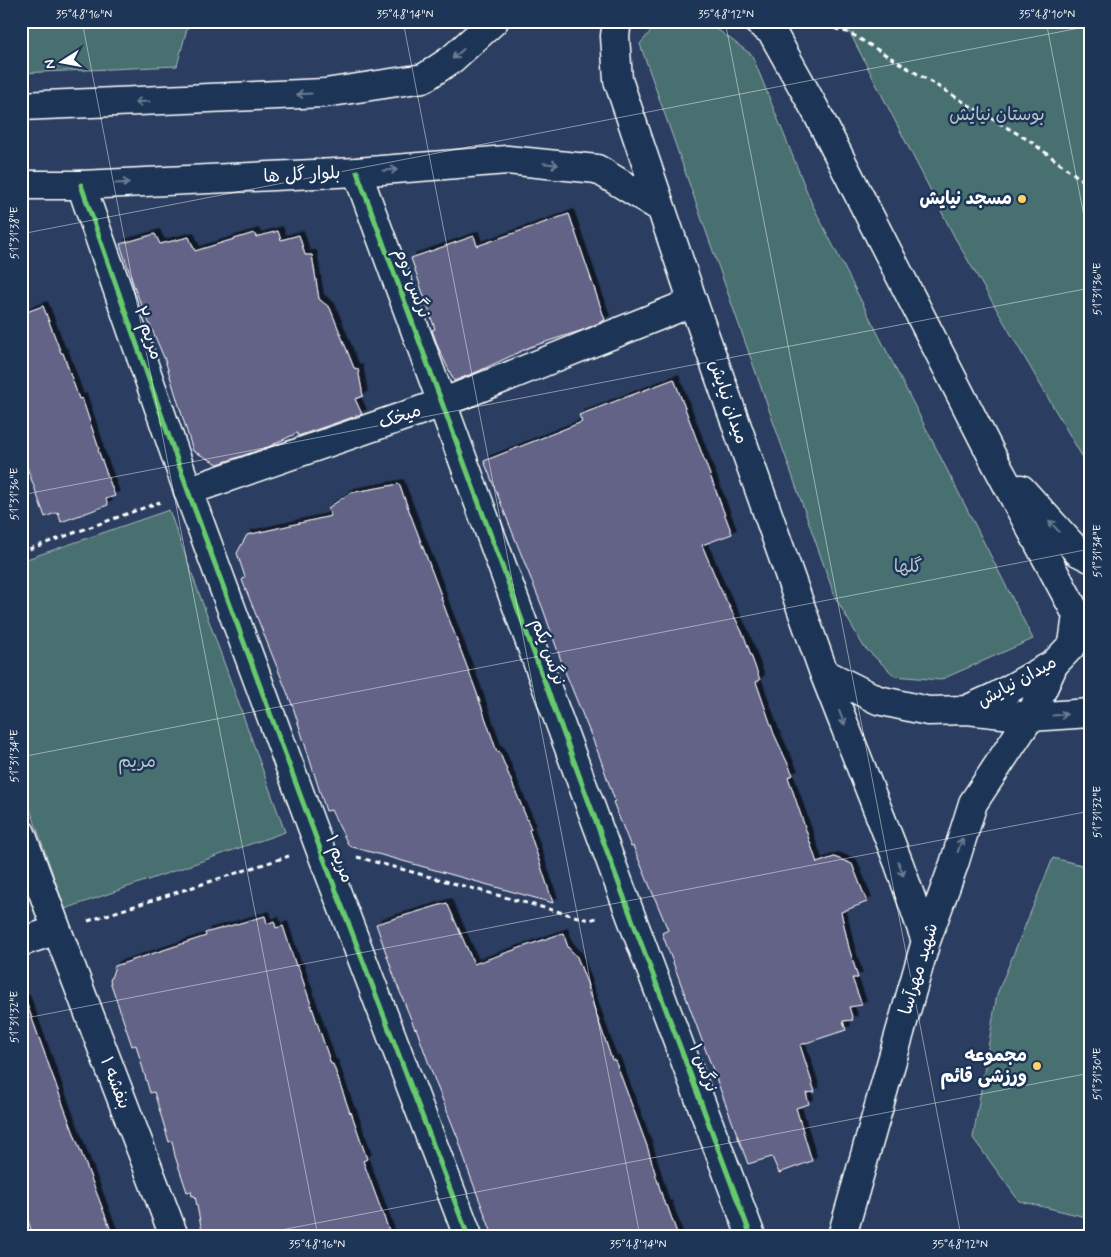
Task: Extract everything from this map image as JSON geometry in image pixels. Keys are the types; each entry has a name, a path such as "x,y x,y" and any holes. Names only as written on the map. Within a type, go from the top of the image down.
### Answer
{"main road":[{"path":"21,106 325,93 424,78 452,59 494,21"},
{"name":"میدان نیایش","path":"618,21 615,36 618,80 660,208 824,673 878,700 928,711 966,710 996,697 1054,664 1073,644 1077,616 994,460 816,111 772,32 757,21"},
{"name":"بلوار گل ها","path":"21,185 81,185 357,172 507,160 597,169 660,208"},
{"name":"نرگس دوم","path":"357,172 442,403"},
{"name":"مریم ۲","path":"81,185 188,491"},
{"name":"میخک","path":"188,491 442,403 693,302"},
{"name":"نرگس یکم","path":"442,403 630,910"},
{"path":"994,460 1078,552 1090,558"},
{"name":"مریم ۱","path":"188,491 319,846 468,1236"},
{"name":"شهید مهرآسا","path":"842,1236 926,941 954,864 973,803 1030,717 1054,664"},
{"path":"824,673 899,864 926,941"},
{"path":"966,710 1030,717 1090,712"},
{"name":"بنفشه ۱","path":"21,833 174,1236"},
{"name":"نرگس ۱","path":"630,910 751,1236"},
{"path":"21,942 57,930"}],"path":[{"path":"809,21 850,33 1030,141 1090,186"},
{"path":"1081,21 1090,37"},
{"path":"21,552 188,491"},
{"path":"57,930 319,846 589,920 630,910"}],"green space":[{"path":"21,21 189,21 177,66 21,73"},
{"name":"گلها","path":"659,21 689,21 717,29 752,55 812,204 1033,639 940,680 895,676 864,647 835,597 640,44"},
{"name":"بوستان نیایش","path":"832,21 1090,21 1090,470 955,238 850,33"},
{"name":"مریم","path":"169,510 285,832 65,909 21,783 21,561"},
{"name":"مجموعه ورزشی قائم","path":"1053,858 1090,867 1090,1218 1019,1201 973,1138 997,994"}],"building":[{"path":"569,214 605,320 583,330 530,347 454,381 432,330 435,329 411,258 474,236 477,246"},
{"path":"278,231 281,240 299,235 305,255 312,255 319,299 330,308 354,368 358,369 363,396 355,399 362,414 298,436 297,433 268,447 218,464 193,451 165,360 136,292 120,244 155,234 160,244 189,237 195,251 254,233 256,237"},
{"path":"43,306 61,353 63,353 79,399 82,398 115,496 106,499 108,505 61,522 58,512 45,517 21,451 21,314"},
{"path":"674,379 732,534 702,545 719,586 744,636 760,680 756,682 774,734 793,775 788,777 817,863 834,857 852,864 867,902 841,912 858,978 852,978 862,1005 849,1007 853,1020 843,1021 846,1030 800,1045 815,1092 806,1093 809,1104 796,1108 812,1161 779,1173 772,1157 748,1164 662,933 668,930 613,802 615,801 599,755 484,461 582,422 579,415"},
{"path":"399,484 497,752 499,751 531,829 529,830 553,903 349,846 331,810 326,811 293,707 242,580 245,577 237,553 247,535 331,516 328,508 350,493"},
{"path":"447,903 474,964 563,933 568,947 577,957 612,1060 615,1060 647,1146 665,1206 667,1205 678,1236 493,1236 416,1028 396,982 376,924"},
{"path":"265,916 267,924 274,921 276,928 283,926 331,1064 333,1064 351,1112 367,1159 363,1161 391,1236 203,1236 195,1196 192,1196 191,1191 187,1192 172,1141 169,1142 154,1092 150,1093 136,1045 132,1046 110,981 115,966 206,936 205,933"},
{"path":"25,999 113,1236 33,1236 24,1208 29,1206 21,1184 21,1000"}],"cycle path":[{"path":"357,172 629,911 751,1236"},
{"path":"81,185 188,491 319,846 468,1236"}],"place":[{"name":"مسجد نیایش","path":"1022,199"},
{"name":"مجموعه ورزشی قائم","path":"1037,1066"}]}
